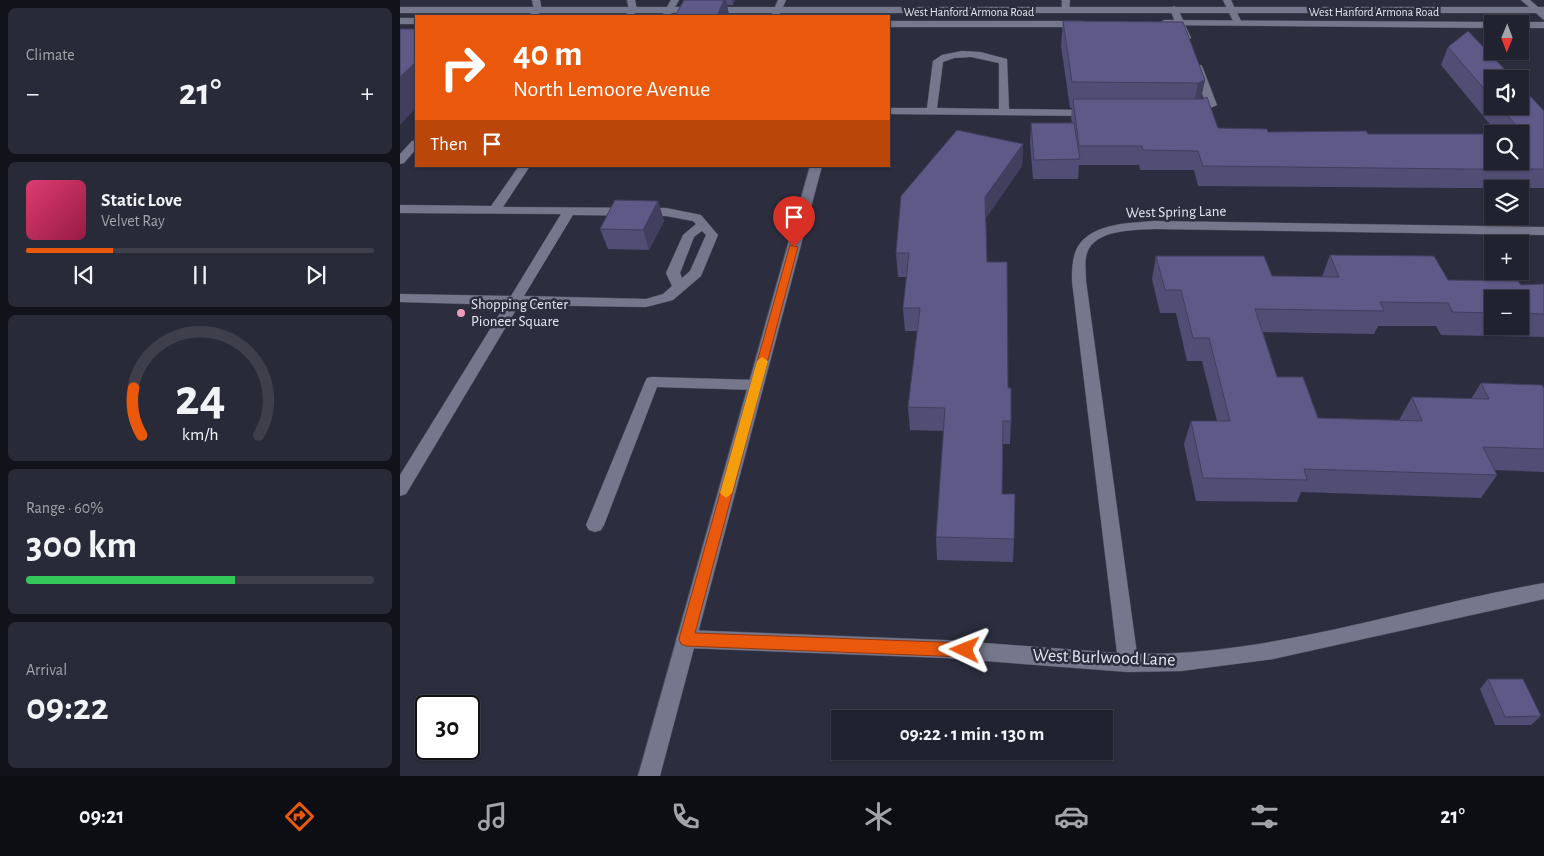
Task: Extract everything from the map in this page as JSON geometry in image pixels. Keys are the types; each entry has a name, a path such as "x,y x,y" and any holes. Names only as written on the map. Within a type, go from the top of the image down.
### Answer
{"main road":[{"path":"535,13 536,0"},
{"path":"631,0 631,13"},
{"path":"668,13 675,0"},
{"path":"776,13 782,0"},
{"path":"840,13 844,0"},
{"path":"879,13 881,0"},
{"path":"1227,0 1238,23"},
{"path":"1525,0 1540,10 1544,17"},
{"path":"1066,5 1067,24"},
{"name":"West Hanford Armona Road","path":"400,10 535,13 776,13 824,10 840,13 879,13 1066,5 1174,9 1540,10"},
{"path":"1174,9 1212,105 1195,114 1176,114"},
{"path":"400,21 415,21"},
{"name":"West Hanford Armona Road","path":"892,24 1096,24"},
{"name":"West Hanford Armona Road","path":"1152,24 1484,25"},
{"path":"1529,25 1544,26"},
{"path":"932,111 938,61 946,55 989,55 1004,62 1004,112"},
{"path":"890,111 1099,113"},
{"path":"400,161 415,144"},
{"path":"495,209 523,167"},
{"path":"649,776 816,167"},
{"path":"400,209 673,213 697,218 712,235 696,273 668,297 646,303 400,298"},
{"path":"400,489 568,211"},
{"path":"679,286 673,273 689,235 702,225"},
{"name":"West Spring Lane","path":"1128,662 1079,281 1081,253 1086,244 1111,231 1155,225 1544,231"},
{"path":"595,525 652,382 756,385"},
{"name":"West Burlwood Lane","path":"686,639 984,651 1060,659 1181,662 1288,647 1494,600 1544,591"}],"building":[{"path":"684,0 724,0 717,15 676,15"},
{"path":"1063,21 1183,22 1205,80 1198,83 1072,82"},
{"path":"400,29 415,29 415,63 400,77"},
{"path":"1468,31 1484,48 1484,60 1496,60 1505,70 1484,70 1484,89 1448,47"},
{"path":"1529,95 1544,111 1544,169 1529,169 1529,125 1516,125 1507,115 1529,115"},
{"path":"1207,97 1218,128 1267,129 1268,132 1366,131 1368,134 1484,134 1484,169 1203,166 1198,151 1143,150 1142,146 1079,146 1073,99 1203,99"},
{"path":"1031,123 1074,123 1080,159 1034,160"},
{"path":"957,130 1023,144 985,197 987,262 1007,262 1008,388 1011,388 1011,421 1003,421 1002,494 1015,494 1014,539 936,537 945,408 908,407 920,308 903,308 909,253 896,253 901,196"},
{"path":"615,200 658,201 643,230 600,229"},
{"path":"1330,255 1434,256 1448,280 1518,281 1521,285 1544,284 1544,314 1529,313 1529,290 1484,290 1484,313 1453,312 1448,303 1380,302 1384,311 1255,309 1277,377 1303,377 1318,418 1422,421 1412,397 1489,399 1481,383 1542,385 1544,388 1544,449 1483,447 1497,475 1304,469 1307,480 1203,478 1191,421 1230,421 1209,338 1193,338 1181,290 1165,290 1156,256 1264,256 1272,276 1339,277"},
{"path":"1488,679 1523,679 1541,716 1505,717"}],"slow traffic":[{"path":"726,493 762,361"}],"place":[{"name":"Shopping Center Pioneer Square","path":"461,313"}],"route":[{"path":"794,247 686,639 965,650"}]}
